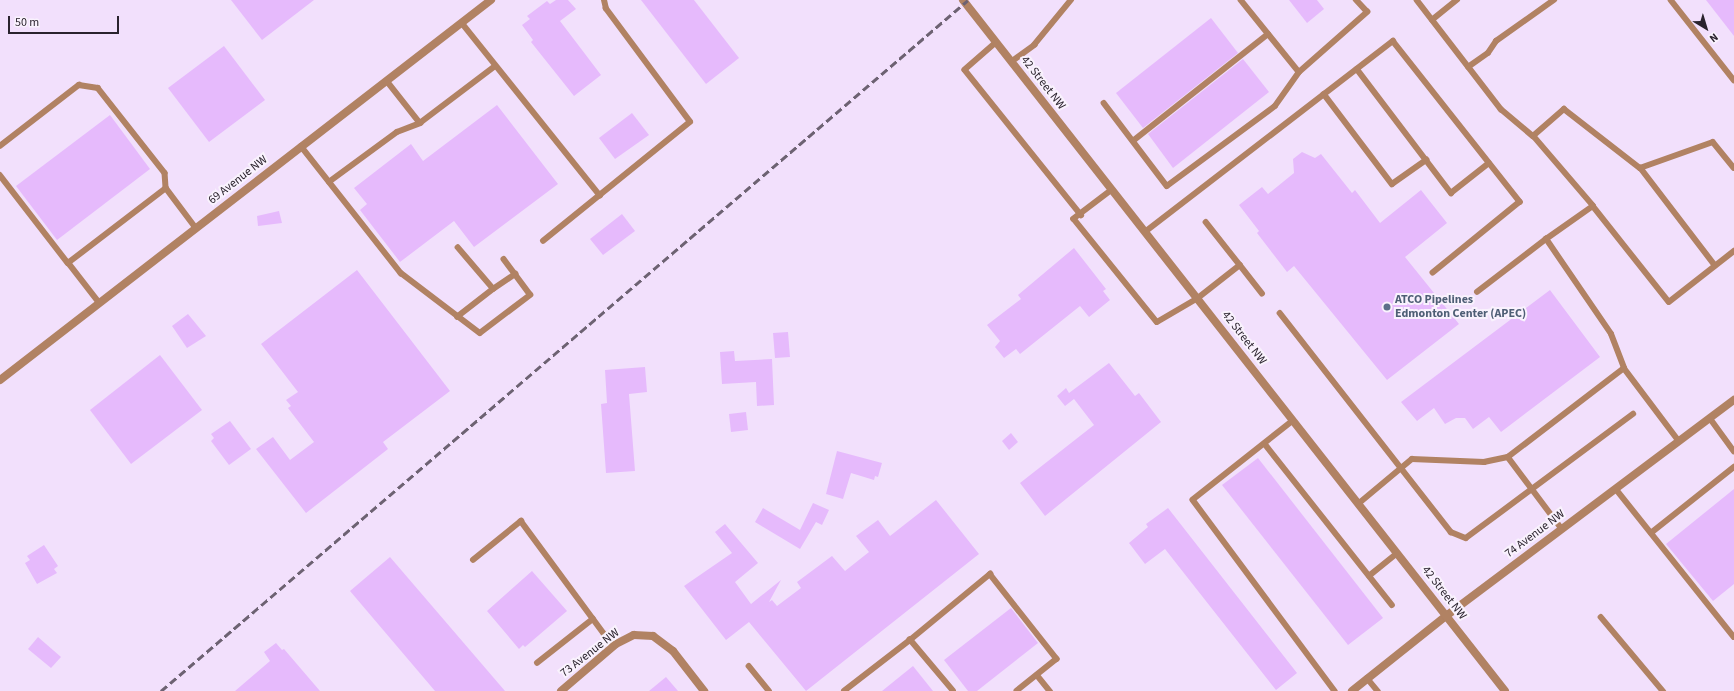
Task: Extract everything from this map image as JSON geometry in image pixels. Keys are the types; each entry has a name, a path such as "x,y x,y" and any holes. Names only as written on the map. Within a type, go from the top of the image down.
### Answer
{"street":[{"name":"69 Avenue NW","path":"0,380 492,0"},
{"name":"42 Street NW","path":"963,0 1505,691"},
{"name":"74 Avenue NW","path":"1352,691 1446,616 1734,400"},
{"name":"73 Avenue NW","path":"561,691 613,646 634,635 653,636 673,651 704,691"}],"lane":[{"path":"543,241 690,122 606,9 604,0"},
{"path":"1012,62 1034,45 1071,0"},
{"path":"1241,0 1299,72"},
{"path":"1104,103 1167,186 1275,106 1299,72 1367,12 1356,0"},
{"path":"1416,0 1501,109 1533,136 1593,206 1669,302 1734,251"},
{"path":"1432,20 1457,0"},
{"path":"1468,67 1488,53 1496,42 1554,0"},
{"path":"1671,0 1734,80"},
{"path":"462,23 600,195"},
{"path":"1133,141 1268,34"},
{"path":"1146,232 1393,41 1520,202 1433,273"},
{"path":"996,43 964,70 1080,214"},
{"path":"329,182 397,132 420,123 496,66"},
{"path":"1357,69 1451,193 1489,163"},
{"path":"387,81 420,123"},
{"path":"0,146 79,85 98,88 165,173 166,188 196,228"},
{"path":"1324,94 1392,184 1426,160"},
{"path":"1533,136 1564,109 1640,168 1716,266"},
{"path":"1640,168 1713,142 1734,168"},
{"path":"302,146 401,274 480,333 530,294 504,260"},
{"path":"0,175 99,303"},
{"path":"68,263 166,188"},
{"path":"1112,190 1074,219 1157,322 1198,298 1240,266"},
{"path":"1477,292 1546,239 1593,206"},
{"path":"1206,222 1262,293"},
{"path":"1546,239 1611,334 1624,368 1679,441"},
{"path":"458,248 493,289"},
{"path":"457,317 515,274"},
{"path":"1280,313 1399,469 1451,532 1466,538 1533,491 1633,414"},
{"path":"1358,504 1412,459 1484,462 1508,457 1624,368"},
{"path":"1710,418 1734,451"},
{"path":"1293,421 1266,444 1193,500 1335,691"},
{"path":"1266,444 1392,605"},
{"path":"1508,457 1562,529"},
{"path":"1651,533 1734,467"},
{"path":"1616,489 1734,637"},
{"path":"473,560 522,521 613,646"},
{"path":"1369,576 1397,553"},
{"path":"844,691 910,640 990,574 1057,659 1017,691"},
{"path":"1601,617 1663,691"},
{"path":"537,663 593,619"},
{"path":"910,640 953,691"},
{"path":"749,666 769,691"},
{"path":"1037,675 1050,691"},
{"path":"1367,678 1378,691"}],"building":[{"path":"231,0 314,0 262,40"},
{"path":"556,0 568,0 576,9 560,21 601,75 574,96 531,42 533,40 522,25 530,19 527,16 547,1 550,4"},
{"path":"641,0 694,0 739,58 706,84"},
{"path":"1289,0 1317,0 1324,9 1307,23"},
{"path":"1706,0 1734,0 1734,36"},
{"path":"1211,18 1238,53 1143,128 1116,93"},
{"path":"224,46 265,100 209,142 168,88"},
{"path":"1243,59 1269,92 1173,168 1148,134"},
{"path":"497,105 558,184 474,247 454,221 400,262 360,210 367,204 354,188 411,144 423,161"},
{"path":"632,113 649,135 615,159 599,138"},
{"path":"110,115 150,169 57,240 16,186"},
{"path":"1302,152 1315,158 1321,154 1352,193 1355,190 1380,223 1421,190 1447,223 1405,257 1459,324 1387,380 1294,266 1287,272 1257,233 1259,231 1239,205 1262,187 1268,194 1294,173 1293,159"},
{"path":"279,211 282,223 258,226 257,216"},
{"path":"622,214 635,231 603,255 590,239"},
{"path":"1074,248 1106,289 1103,291 1110,300 1089,317 1080,306 1020,354 1016,349 1004,358 995,347 1000,341 987,325 1021,299 1018,295"},
{"path":"357,270 450,391 383,442 388,449 306,513 256,449 273,437 290,460 314,442 288,408 291,406 286,400 298,392 261,344"},
{"path":"1550,290 1600,357 1501,432 1489,417 1473,429 1465,418 1456,418 1445,424 1434,408 1417,421 1401,402"},
{"path":"188,314 206,336 187,348 172,326"},
{"path":"788,332 790,357 775,358 773,333"},
{"path":"734,351 735,361 772,359 774,405 757,406 756,382 722,384 720,352"},
{"path":"160,355 202,410 131,464 90,410"},
{"path":"1109,363 1135,396 1139,393 1161,422 1045,516 1020,483 1094,425 1074,399 1065,406 1057,396 1066,388 1069,393"},
{"path":"645,367 647,392 629,394 635,471 606,473 601,404 607,403 605,370"},
{"path":"746,412 748,430 731,432 729,414"},
{"path":"230,421 251,449 229,465 211,441 214,438 211,434"},
{"path":"1011,433 1018,442 1009,450 1002,441"},
{"path":"837,451 882,463 878,477 875,476 874,480 851,473 843,499 826,494"},
{"path":"1258,458 1383,618 1348,645 1222,485"},
{"path":"1734,489 1734,584 1713,601 1666,544"},
{"path":"936,500 979,554 806,691 749,622 726,640 684,586 732,553 715,532 725,524 758,563 735,582 751,604 781,580 769,602 772,600 777,606 801,588 797,582 832,556 845,571 869,552 856,536 878,520 890,536"},
{"path":"813,503 829,510 822,525 816,522 800,549 755,522 763,508 800,530"},
{"path":"1168,508 1297,673 1276,690 1165,549 1145,564 1129,543 1148,527 1146,524"},
{"path":"44,545 58,566 54,569 57,573 37,584 25,563 30,560 27,556"},
{"path":"390,557 505,691 435,691 350,591"},
{"path":"532,571 567,611 525,647 523,645 519,649 487,611"},
{"path":"1011,608 1038,643 977,691 968,691 944,660"},
{"path":"38,637 61,657 51,668 28,649"},
{"path":"276,643 282,650 284,649 320,691 235,691 270,661 264,652"},
{"path":"913,666 933,691 882,691"},
{"path":"666,677 678,691 649,691"}],"railway":[{"path":"161,691 968,0"}],"place":[{"name":"ATCO Pipelines Edmonton Center (APEC)","path":"1387,307"}]}
